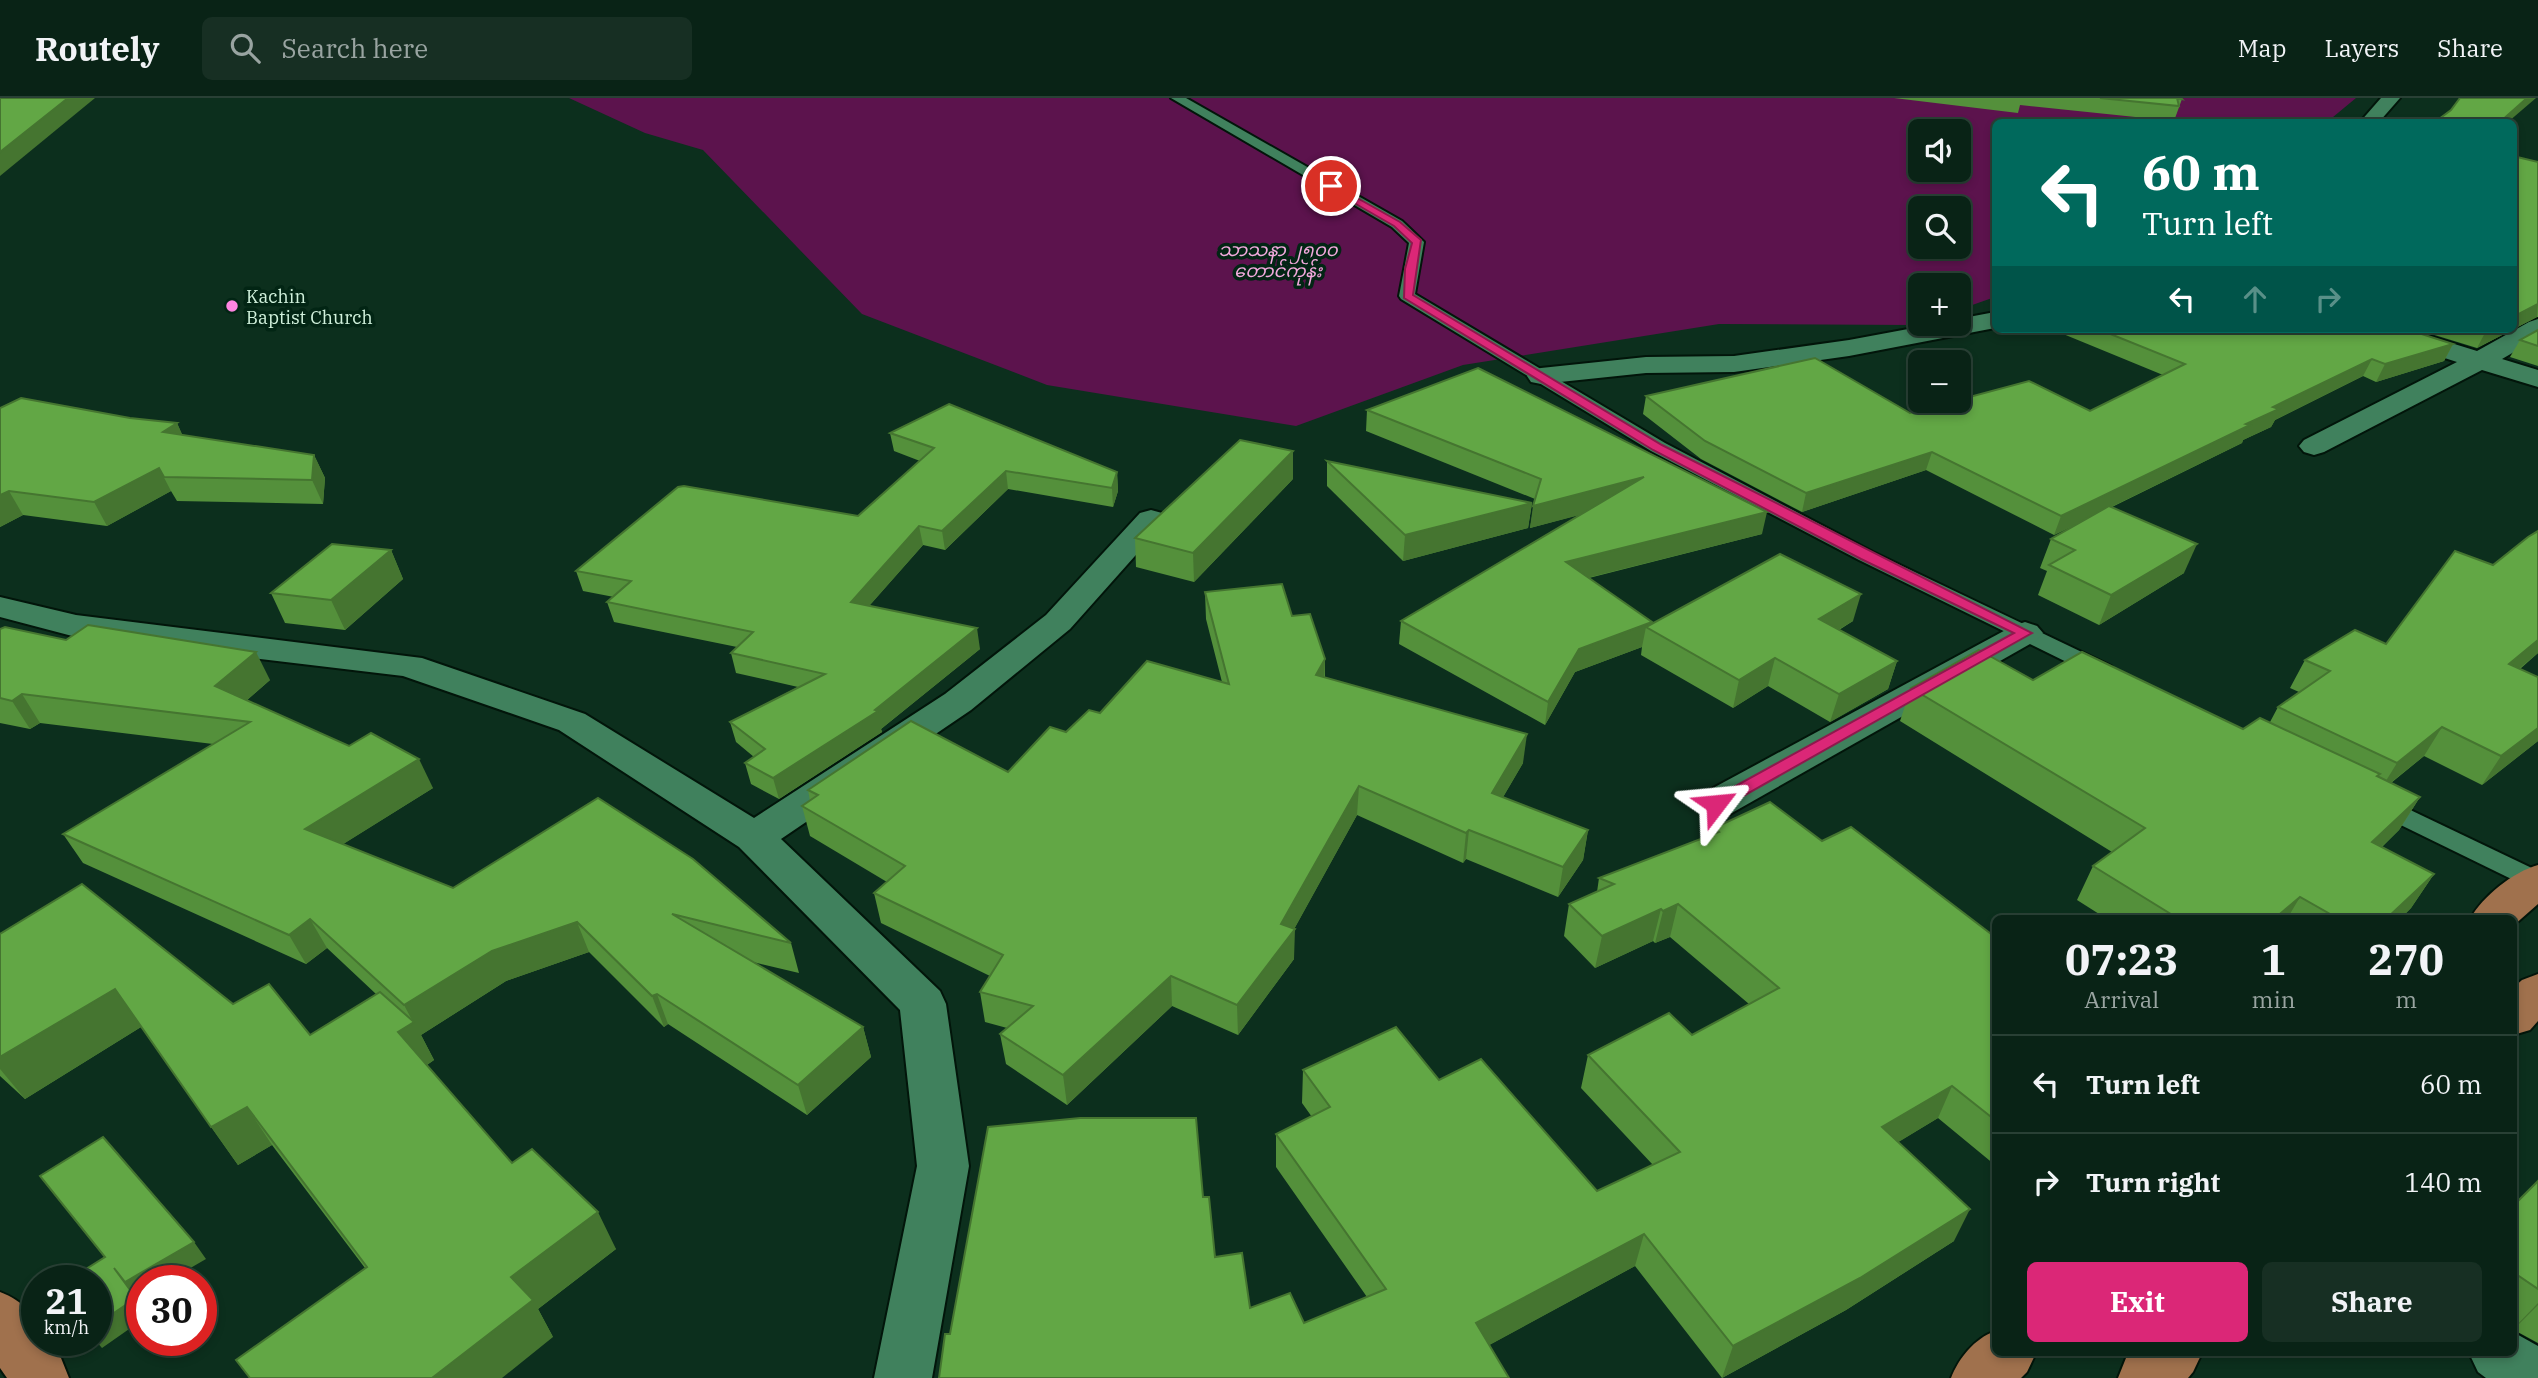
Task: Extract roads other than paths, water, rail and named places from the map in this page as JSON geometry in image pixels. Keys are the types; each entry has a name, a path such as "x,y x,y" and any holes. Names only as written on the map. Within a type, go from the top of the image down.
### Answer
{"main road":[{"path":"2497,915 2538,881"},
{"path":"2517,1013 2538,992"},
{"path":"0,1318 40,1378"},
{"path":"1980,1378 2004,1356"},
{"path":"2147,1378 2170,1356"}],"street":[{"path":"2372,119 2391,98"},
{"path":"1541,376 1646,365 1734,364 1849,348 1992,321"},
{"path":"2314,446 2481,360 2538,327"},
{"path":"2392,333 2538,379"},
{"path":"754,836 958,702 1058,622 1151,520"},
{"path":"0,607 76,626 409,666 572,722 754,836 923,1004 943,1166 903,1378"},
{"path":"1716,804 2025,633"},
{"path":"2503,1356 2537,1378"}],"lane":[{"path":"1177,98 1397,224 1417,242 1407,296 1658,447 1866,556 2125,682"},
{"path":"2362,796 2538,881"}],"place":[{"name":"Kachin Baptist Church","path":"232,306"}],"park label":[{"name":"သာသနာ ၂၅၀၀ တောင်ကုန်း","path":"1278,259"}]}
